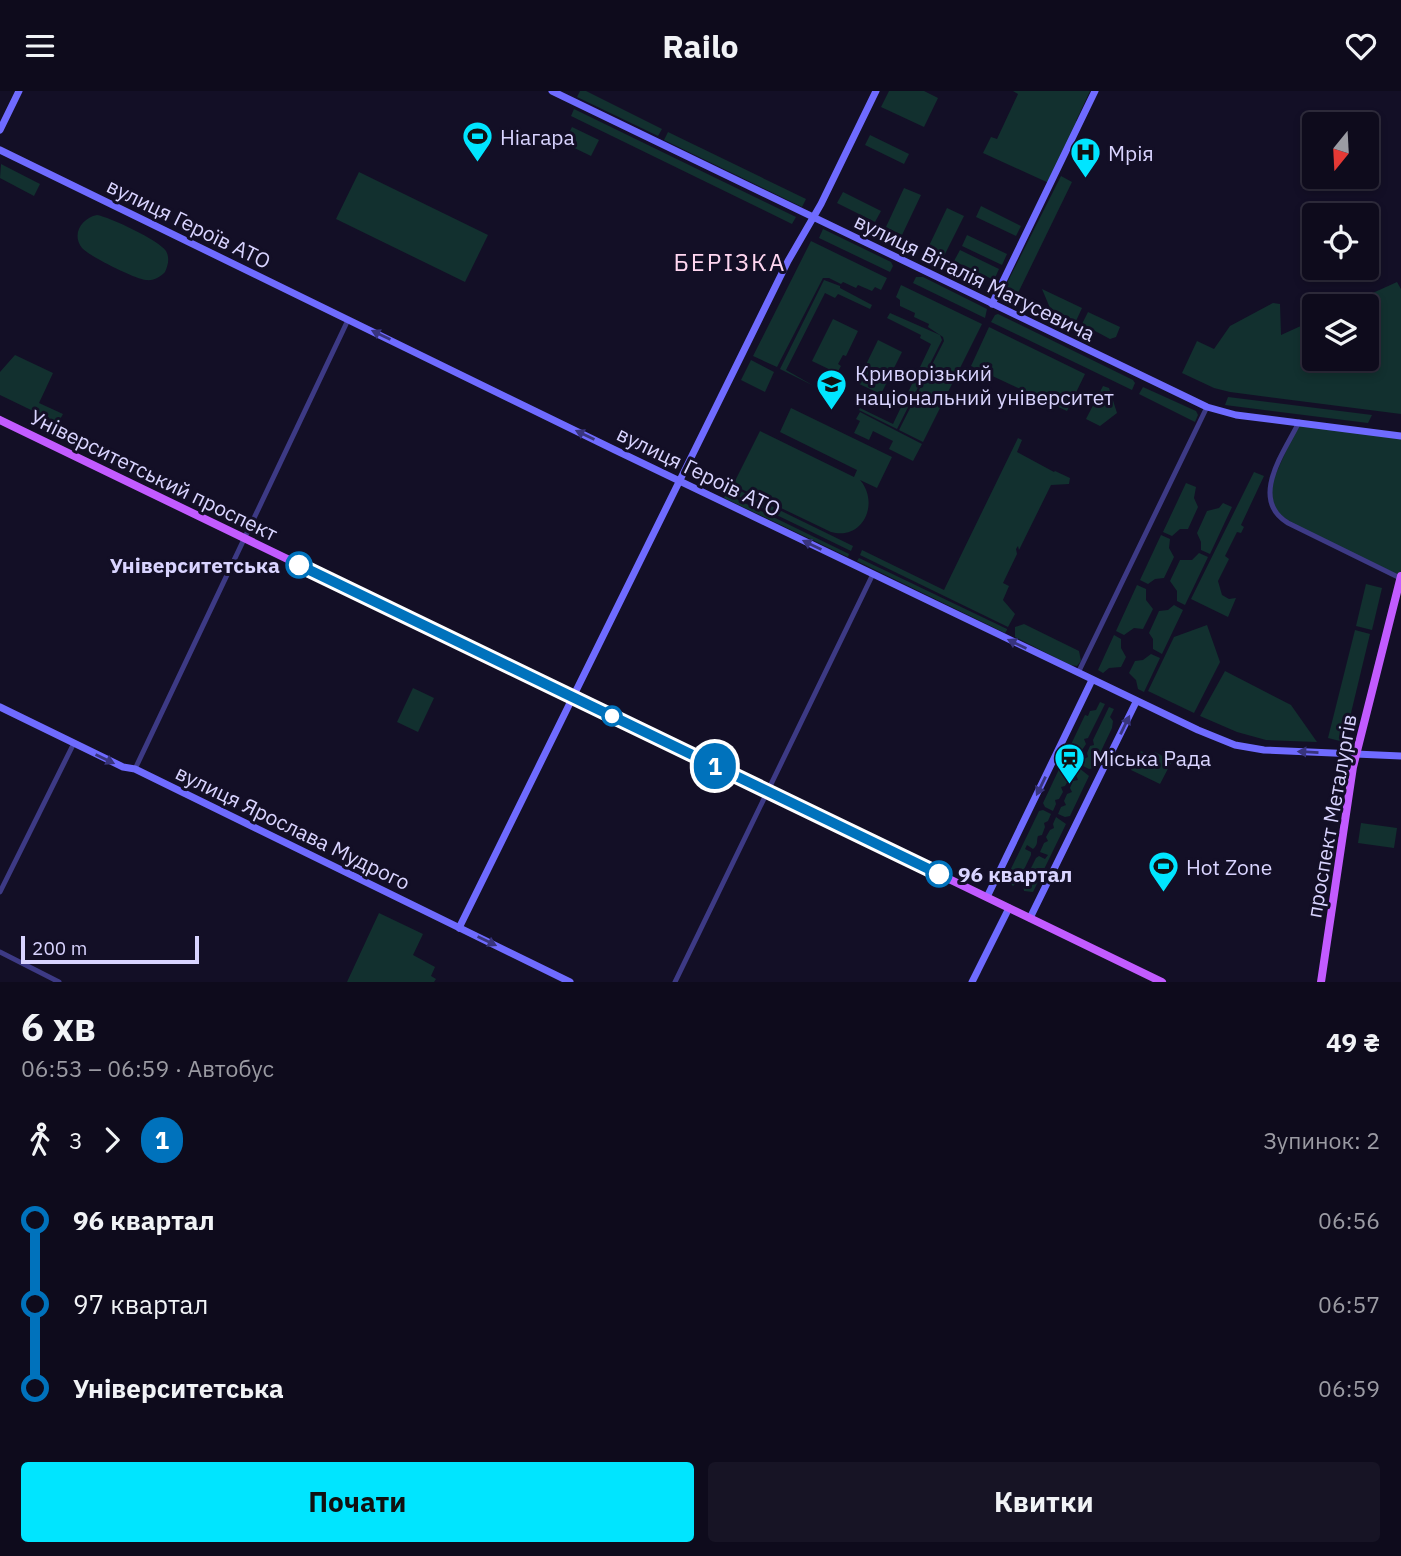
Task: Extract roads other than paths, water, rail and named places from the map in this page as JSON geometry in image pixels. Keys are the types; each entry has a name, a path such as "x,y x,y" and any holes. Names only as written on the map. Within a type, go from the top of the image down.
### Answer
{"main road":[{"name":"Університетський проспект","path":"0,420 1162,982"},
{"name":"проспект Металургів","path":"1321,982 1355,755 1401,577"}],"street":[{"path":"0,130 19,91"},
{"name":"вулиця Віталія Матусевича","path":"552,91 1207,407 1225,413 1401,436"},
{"path":"460,928 572,697 876,91"},
{"path":"992,304 1095,91"},
{"name":"вулиця Героїв АТО","path":"0,150 1136,702 1235,745 1264,750 1401,756"},
{"path":"135,769 348,320"},
{"path":"1078,673 1207,407"},
{"path":"1299,422 1270,484 1269,500 1274,511 1288,523 1401,577"},
{"path":"675,982 873,574"},
{"path":"986,897 1092,680"},
{"path":"1030,918 1136,702"},
{"name":"вулиця Ярослава Мудрого","path":"0,707 123,767 135,769 570,982"},
{"path":"0,892 74,743"},
{"path":"972,982 1009,908"},
{"path":"0,952 59,982"}],"place":[{"name":"Ніагара","path":"477,164"},
{"name":"Мрія","path":"1085,180"},
{"name":"Криворізький національний університет","path":"832,412"},
{"name":"Університетська","path":"299,565"},
{"name":"Міська Рада","path":"1069,785"},
{"name":"96 квартал","path":"939,874"},
{"name":"Hot Zone","path":"1163,894"}],"district":[{"name":"БЕРІЗКА","path":"730,262"}]}
